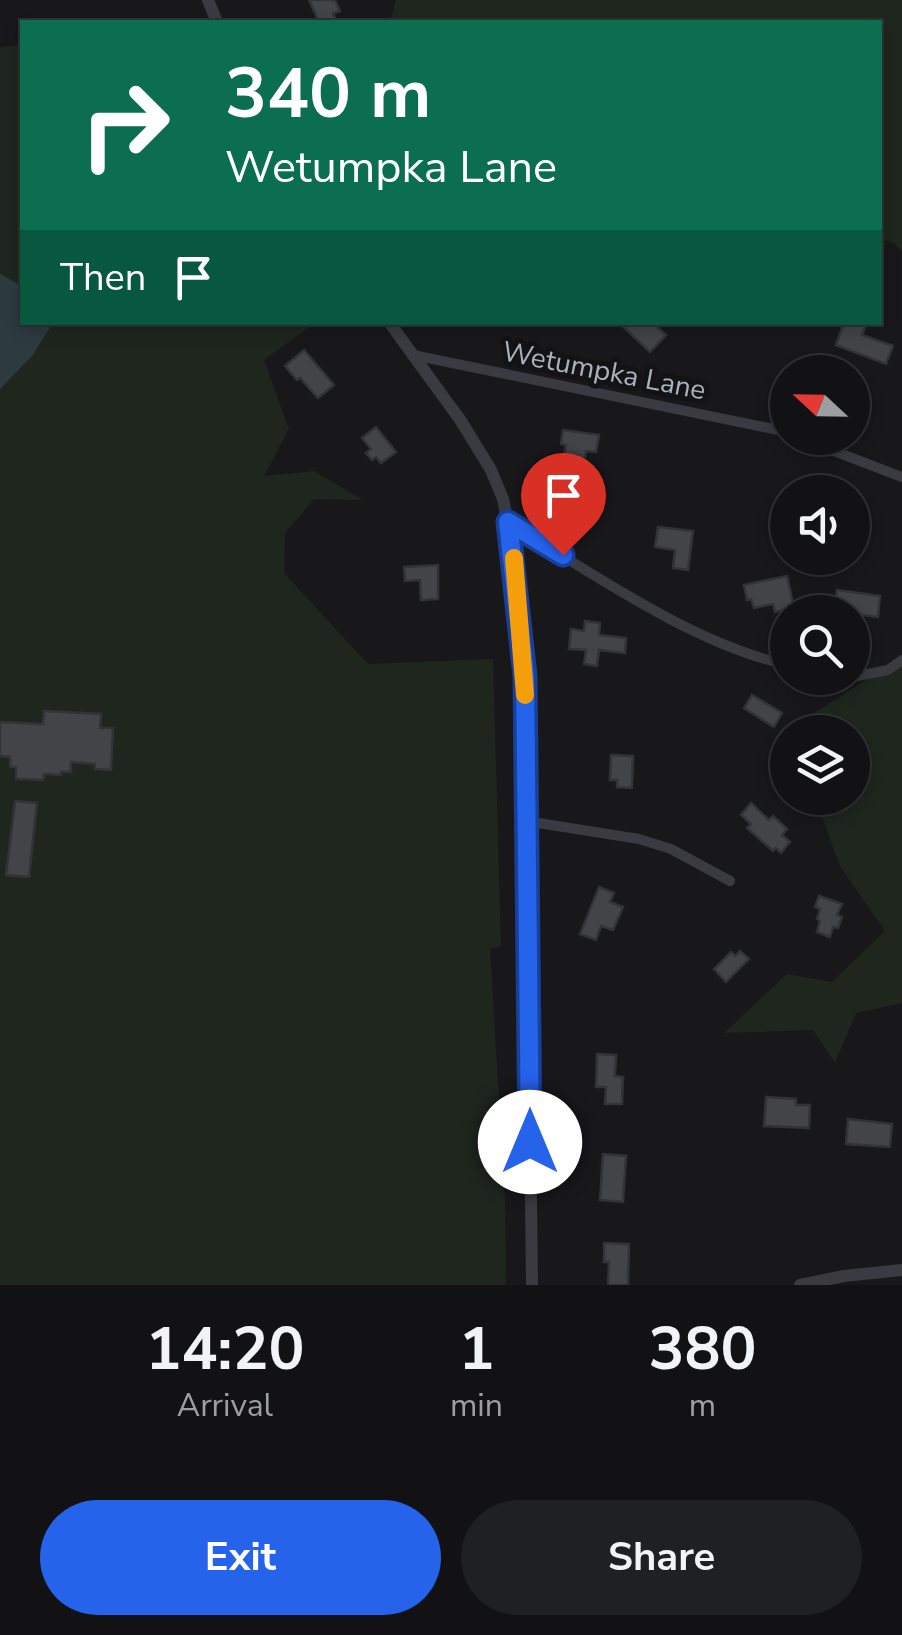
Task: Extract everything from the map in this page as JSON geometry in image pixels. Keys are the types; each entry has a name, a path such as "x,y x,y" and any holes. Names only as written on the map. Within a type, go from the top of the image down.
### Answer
{"street":[{"path":"391,325 491,470 508,522 525,676 532,1285"},
{"name":"Wetumpka Lane","path":"412,355 770,428"},
{"path":"844,455 902,477"},
{"path":"508,522 646,605 731,647 770,659"},
{"path":"870,674 888,670 902,660"},
{"path":"526,821 639,839 671,849 730,882"},
{"path":"800,1285 902,1270"}],"shaded area":[{"path":"396,0 902,0 902,251 893,242 882,240 882,20 391,20"},
{"path":"20,45 20,325 312,325 264,360 289,429 264,476 314,471 363,500 314,499 285,533 284,573 368,664 493,659 501,947 490,948 505,1200 506,1285 0,1285 0,47"},
{"path":"0,274 20,285 20,325 52,325 32,356 0,389"},
{"path":"902,657 902,1003 856,1013 835,1063 813,1030 724,1033 787,974 832,982 885,931 840,866 821,815 870,815 870,715 811,715 842,695 870,695 870,677"}],"building":[{"path":"309,0 335,0 340,11 333,14 336,20 318,20"},
{"path":"621,325 655,325 666,335 650,352"},
{"path":"843,325 866,325 862,335 893,346 886,364 836,345"},
{"path":"304,350 334,385 318,398 285,366"},
{"path":"376,427 396,452 381,463 366,453 371,449 362,438"},
{"path":"563,430 599,435 596,452 586,451 583,470 562,467 566,445 561,444"},
{"path":"658,527 693,531 688,570 673,568 675,550 655,547"},
{"path":"438,565 438,599 421,600 420,580 405,581 404,567"},
{"path":"787,576 791,595 770,595 770,605 754,608 751,599 747,600 744,585"},
{"path":"837,590 880,596 878,617 870,616 870,595 836,595"},
{"path":"585,621 600,623 599,635 626,638 625,653 599,650 597,666 584,664 586,650 569,649 571,629 584,631"},
{"path":"752,695 782,713 770,715 770,724 744,708"},
{"path":"44,711 101,714 100,728 113,728 111,770 71,762 71,772 44,774 43,780 16,779 16,767 10,767 10,757 0,756 0,722 43,724"},
{"path":"611,755 633,756 632,788 617,787 617,780 610,780"},
{"path":"15,801 37,803 29,877 6,875"},
{"path":"751,803 769,820 773,816 787,829 782,835 790,842 781,853 776,848 773,851 747,828 751,824 741,815"},
{"path":"599,887 614,893 610,902 623,907 613,930 601,926 596,940 580,934"},
{"path":"819,896 842,904 837,915 842,917 838,928 833,927 830,937 817,932 820,909 815,907"},
{"path":"740,951 749,959 726,982 714,969 731,952 735,956"},
{"path":"597,1054 616,1055 615,1076 623,1077 622,1104 605,1104 606,1087 596,1087"},
{"path":"766,1097 796,1099 796,1105 810,1105 809,1128 764,1126"},
{"path":"848,1119 892,1124 890,1147 846,1144"},
{"path":"603,1154 626,1156 623,1202 600,1200"},
{"path":"604,1243 629,1244 628,1285 608,1285 609,1262 604,1262"}],"slow traffic":[{"path":"514,558 525,695"}],"route":[{"path":"530,1142 525,676 508,522 563,555"}]}
